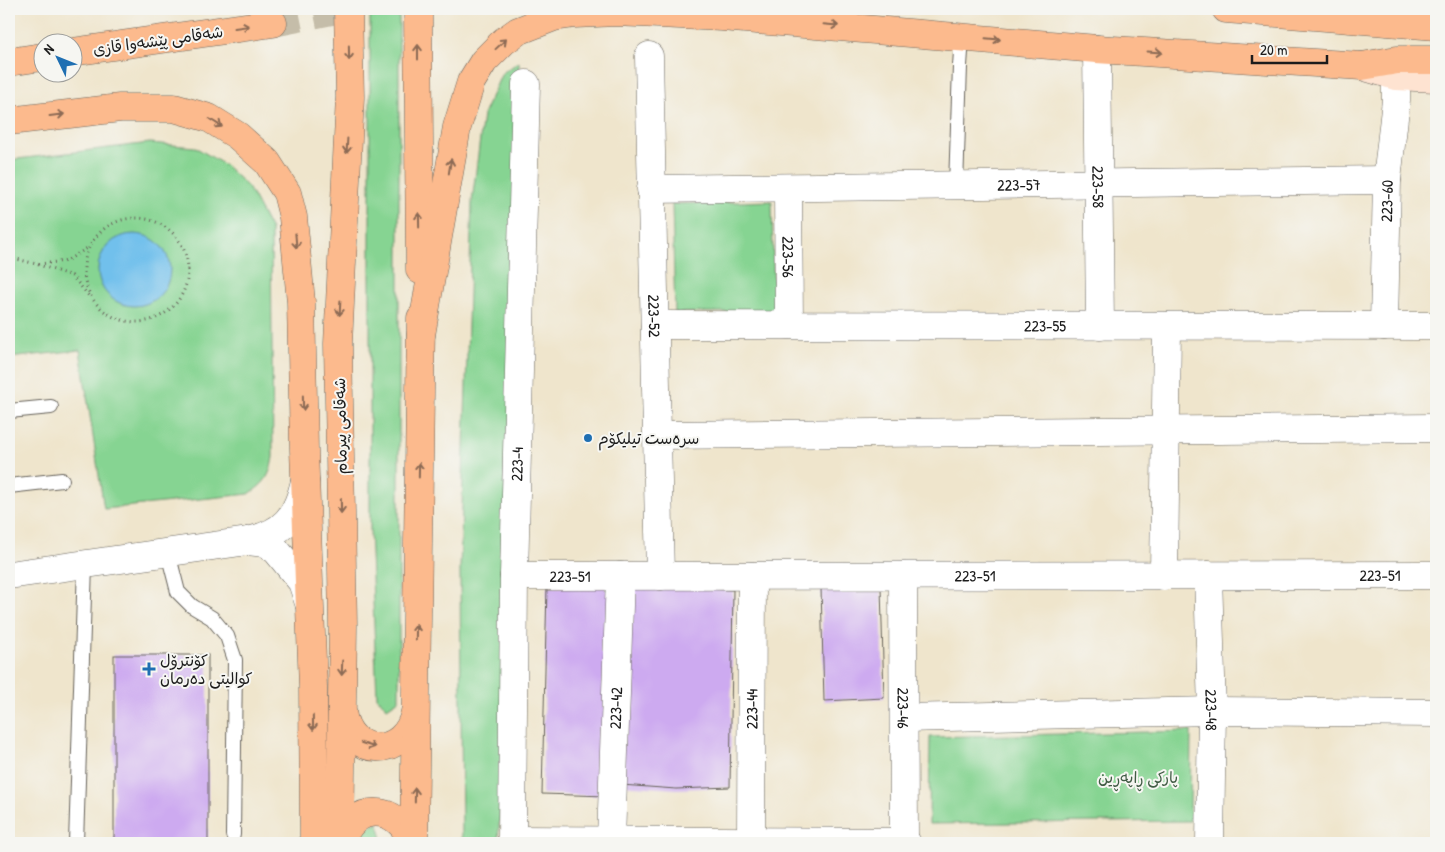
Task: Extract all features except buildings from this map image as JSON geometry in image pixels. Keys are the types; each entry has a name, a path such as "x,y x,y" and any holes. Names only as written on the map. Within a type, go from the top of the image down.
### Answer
{"highway":[{"name":"شەقامی پیرمام","path":"340,843 343,626 338,344 350,97 348,9"},
{"path":"413,843 421,335 418,9"},
{"path":"1226,9 1436,26"},
{"path":"421,335 457,127 471,82 484,61 504,41 518,31 554,17 616,12 722,17 1097,48 1362,66 1397,60 1436,60"},
{"name":"شەقامی پێشەوا قازی","path":"82,51 273,23"},
{"path":"9,62 32,59"},
{"path":"9,121 120,108 174,108 209,118 238,136 267,162 287,193 293,217 301,302 312,687 314,843"},
{"path":"341,708 344,723 350,734 363,744 374,747 392,745 402,738 410,729 415,710"},
{"path":"340,843 345,831 353,822 362,816 374,813 385,814 401,822 408,831 413,843"}],"street":[{"name":"223-58","path":"1097,48 1100,326"},
{"name":"223-52","path":"649,56 660,576"},
{"path":"1362,66 1396,76 1436,78"},
{"name":"223-60","path":"1384,326 1386,180 1396,100 1396,76"},
{"name":"223-4","path":"512,842 514,576 526,84"},
{"name":"223-57","path":"651,189 1386,180"},
{"name":"223-56","path":"788,188 788,325"},
{"name":"223-55","path":"655,325 1436,326"},
{"path":"1164,576 1167,326"},
{"path":"657,435 1436,428"},
{"path":"9,575 266,537 276,532 292,516 301,499 305,481"},
{"path":"248,541 264,543 276,550 302,582 309,603"},
{"name":"223-51","path":"514,576 1436,575"},
{"name":"223-42","path":"611,840 620,576"},
{"name":"223-44","path":"751,841 752,576"},
{"name":"223-46","path":"902,576 906,842"},
{"name":"223-48","path":"1208,576 1212,711 1210,843"},
{"path":"904,718 1212,711 1436,713"},
{"path":"512,842 611,840 906,842"}],"lane":[{"path":"956,186 962,37"},
{"path":"9,411 51,407"},
{"path":"9,486 62,480"},
{"path":"168,553 178,592 192,606 212,618 227,636 235,660 233,835"},
{"path":"76,843 85,565"}],"path":[{"path":"9,257 72,276 92,299 104,312 120,320 137,322 154,318 170,310 181,296 187,280 188,262 182,246 172,232 158,222 142,218 125,218 109,225 96,236 90,246 83,267 85,284 92,299"},
{"path":"36,264 66,261 90,246"}],"green space":[{"path":"370,9 399,9 399,700 387,708 377,697 370,530"},
{"path":"519,62 514,589 498,843 462,843 460,570 472,202 483,115 502,73"},
{"path":"150,143 195,147 225,165 248,187 271,230 273,457 266,479 249,494 104,509 80,350 9,358 9,160"},
{"path":"772,201 774,311 675,313 672,204"},
{"name":"پارکی ڕاپەڕین","path":"1191,731 1190,821 929,824 930,737"},
{"path":"378,823 383,843 361,843 361,830"}],"water":[{"path":"134,234 154,240 164,250 170,270 164,290 154,300 134,306 114,300 104,290 98,270 104,250 114,240"}],"tunnel":[{"path":"273,23 342,9"}],"place":[{"name":"سره‌ست تیلیکۆم","path":"588,438"},
{"name":"کۆنترۆل کوالیتی دەرمان","path":"149,669"}]}
